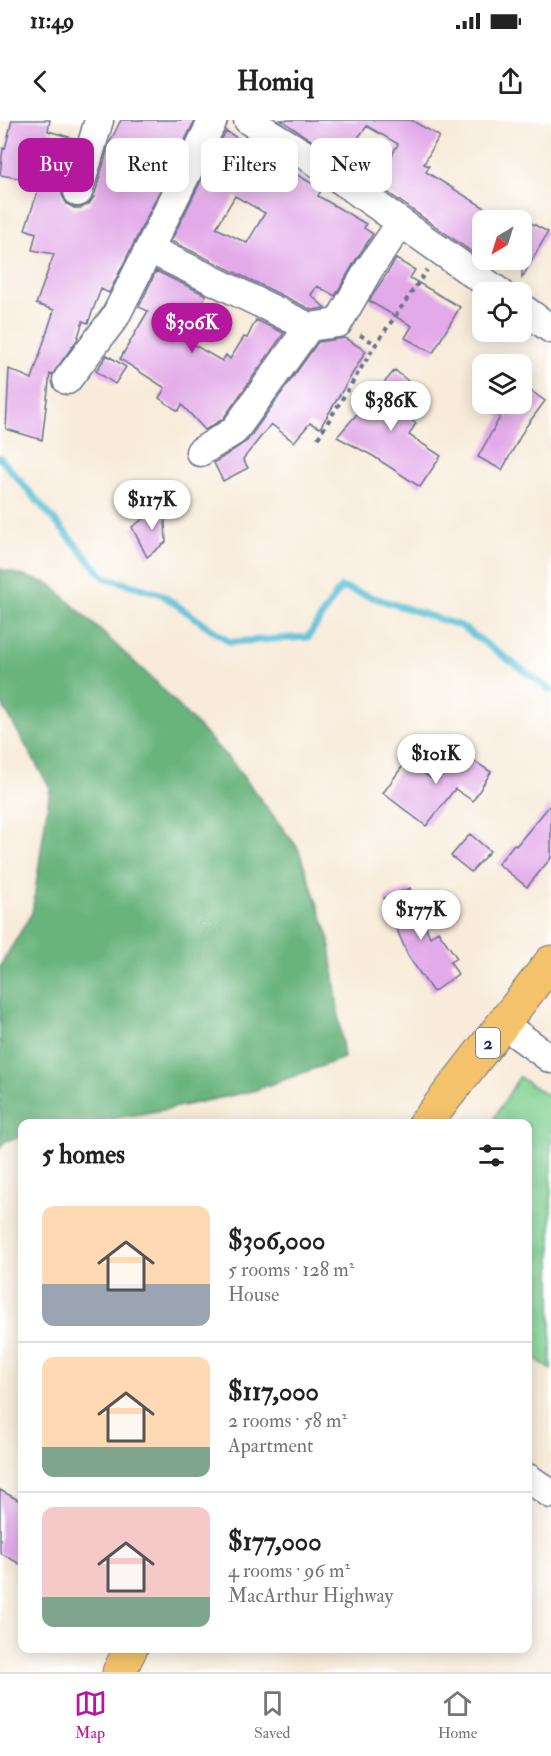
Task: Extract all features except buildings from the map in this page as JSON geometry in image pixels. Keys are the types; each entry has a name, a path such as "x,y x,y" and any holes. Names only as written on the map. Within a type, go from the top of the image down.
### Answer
{"highway":[{"name":"2","path":"429,1119 551,962"},
{"path":"118,1672 128,1653"}],"street":[{"path":"94,138 99,120"},
{"path":"67,380 115,317 213,120"},
{"path":"255,122 310,158 485,282"},
{"path":"149,249 309,327 338,323 369,269 401,224"},
{"path":"532,315 551,329"},
{"path":"200,452 234,430 309,327"},
{"path":"503,1024 551,1059"},
{"path":"532,1481 551,1494"}],"path":[{"path":"318,438 376,344 440,251"}],"green space":[{"path":"0,569 50,584 157,683 231,761 298,848 329,937 344,1058 253,1091 163,1110 112,1119 18,1119 18,1138 5,1141 0,1148 0,966 32,913 50,788 0,701"},
{"path":"519,1077 551,1098 551,1370 532,1356 532,1119 493,1119"}],"waterway":[{"path":"0,458 104,577 161,594 230,642 308,637 341,587 461,626 551,690"}]}
